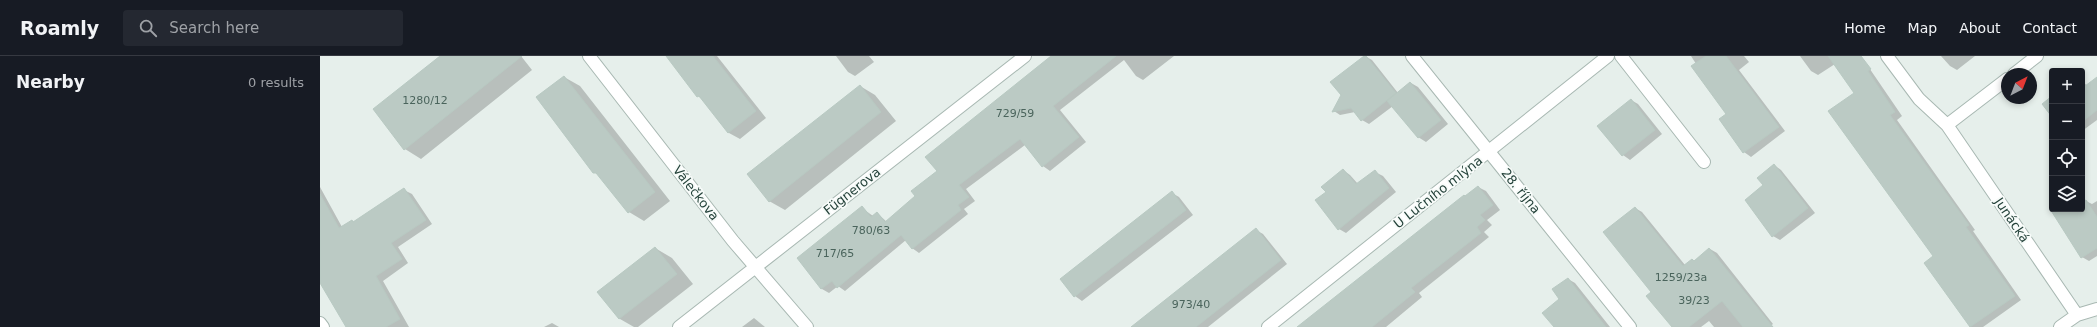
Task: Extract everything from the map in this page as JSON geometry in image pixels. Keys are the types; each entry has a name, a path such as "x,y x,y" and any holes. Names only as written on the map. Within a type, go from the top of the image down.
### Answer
{"street":[{"name":"Válečkova","path":"589,56 733,241 808,327"},
{"name":"Fügnerova","path":"679,327 1025,56"},
{"name":"28. října","path":"1412,56 1490,151 1630,327"},
{"name":"U Lučního mlýna","path":"1268,327 1608,56"},
{"path":"1621,56 1704,162"},
{"name":"Junácká","path":"1887,56 1919,99 1947,125 2077,315"},
{"path":"2022,68 2037,56"},
{"path":"1947,125 2001,84"},
{"path":"2060,327 2077,315 2097,309"},
{"path":"320,323 323,327"}],"building":[{"path":"440,56 522,56 404,150 373,109"},
{"path":"666,56 713,56 756,111 728,133 699,96 697,97"},
{"path":"1051,56 1116,56 1053,106 1079,137 1042,167 1020,139 959,185 969,197 958,205 961,210 912,249 901,235 837,288 832,281 821,289 797,258 862,206 871,217 877,212 885,222 915,196 911,191 937,171 925,157"},
{"path":"1366,56 1396,93 1361,121 1351,108 1332,112 1341,95 1330,82"},
{"path":"1706,56 1726,56 1779,127 1743,153 1719,119 1726,114 1691,66"},
{"path":"1828,56 1861,56 1871,69 1868,71 1895,112 1890,115 1969,225 1966,227 2015,296 1970,327 1924,263 1933,256 1828,111 1854,93"},
{"path":"564,76 655,192 628,213 596,173 593,173 536,97"},
{"path":"2097,77 2097,110 2085,120 2085,104 2085,86"},
{"path":"1410,82 1441,120 1418,138 1387,101"},
{"path":"860,85 881,112 769,202 747,174"},
{"path":"2049,98 2049,113 2042,104"},
{"path":"1631,99 1655,130 1622,156 1597,126"},
{"path":"1774,164 1808,208 1772,237 1745,200 1763,185 1757,178"},
{"path":"1343,169 1356,184 1375,170 1389,188 1338,230 1315,200 1326,192 1321,187"},
{"path":"1478,186 1493,205 1480,215 1485,220 1477,227 1481,233 1411,288 1415,292 1372,327 1297,327 1464,195 1465,196"},
{"path":"404,188 426,220 391,243 402,259 376,276 400,319 386,327 346,327 320,283 320,194 339,228 352,220 353,222"},
{"path":"1172,191 1186,210 1074,297 1060,279"},
{"path":"2085,200 2097,217 2097,248 2081,258 2052,212 2085,212"},
{"path":"1635,207 1683,266 1692,259 1694,261 1709,248 1773,327 1743,327 1722,301 1689,327 1672,327 1646,296 1651,292 1603,232"},
{"path":"1256,228 1281,260 1196,327 1131,327"},
{"path":"655,247 677,274 619,319 597,292"},
{"path":"1568,278 1606,327 1554,327 1542,313 1559,299 1552,289"}]}
